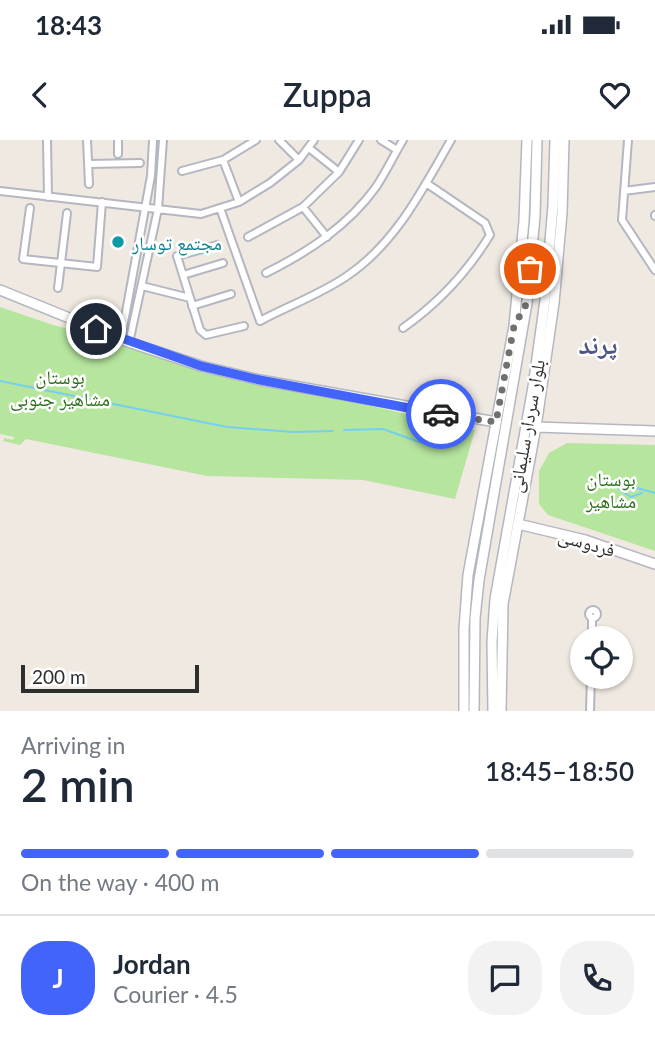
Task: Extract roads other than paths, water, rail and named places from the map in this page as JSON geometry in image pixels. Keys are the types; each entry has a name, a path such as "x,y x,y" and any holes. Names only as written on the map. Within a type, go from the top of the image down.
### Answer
{"street":[{"path":"47,140 48,197"},
{"path":"87,140 89,184"},
{"path":"118,140 118,154"},
{"path":"125,341 151,176 152,140"},
{"path":"125,341 142,286 158,209 163,140"},
{"path":"182,171 223,160 256,140"},
{"path":"279,140 299,160"},
{"path":"0,191 201,214 239,202 270,183 299,160 313,140"},
{"path":"247,237 303,207 339,172 359,140"},
{"path":"382,140 397,150"},
{"path":"266,273 303,255 327,237 375,187 404,140"},
{"path":"220,208 260,321 346,277 386,243 451,140"},
{"path":"464,711 465,606 514,326 520,273 527,140"},
{"name":"بلوار سردار سلیمانی","path":"474,711 475,618 479,580 527,303 535,216 537,140"},
{"name":"بلوار سردار سلیمانی","path":"493,711 492,642 495,599 545,300 553,206 555,140"},
{"path":"501,711 503,604 536,427 557,275 564,140"},
{"path":"628,140 622,219 655,270"},
{"path":"309,148 339,172"},
{"path":"223,160 239,202"},
{"path":"88,164 140,163"},
{"path":"403,328 443,294 490,235 485,223 426,183"},
{"path":"624,191 655,187"},
{"path":"30,208 23,259 97,267 102,202"},
{"path":"303,207 327,237"},
{"path":"58,288 67,213"},
{"path":"217,245 177,256 200,330 206,335 244,326"},
{"path":"183,275 223,263"},
{"path":"514,326 527,303 520,273"},
{"path":"142,286 191,302 231,294"},
{"path":"0,290 125,341 201,366 260,380 496,422"},
{"path":"536,427 655,431"},
{"path":"520,460 526,483"},
{"name":"فردوسی","path":"518,524 585,540 655,564"},
{"path":"592,618 592,626"},
{"path":"590,711 591,689"}],"waterway":[{"path":"0,381 227,427 293,432 333,431"},
{"path":"344,430 383,429 422,443"},
{"path":"619,489 630,486 655,493"},
{"path":"620,490 631,497 642,493"}],"place":[{"name":"مجتمع توسار","path":"118,242"}],"district":[{"name":"پرند","path":"598,344"}],"park label":[{"name":"بوستان مشاهیر جنوبی","path":"60,387"},
{"name":"بوستان مشاهیر","path":"611,489"}]}
